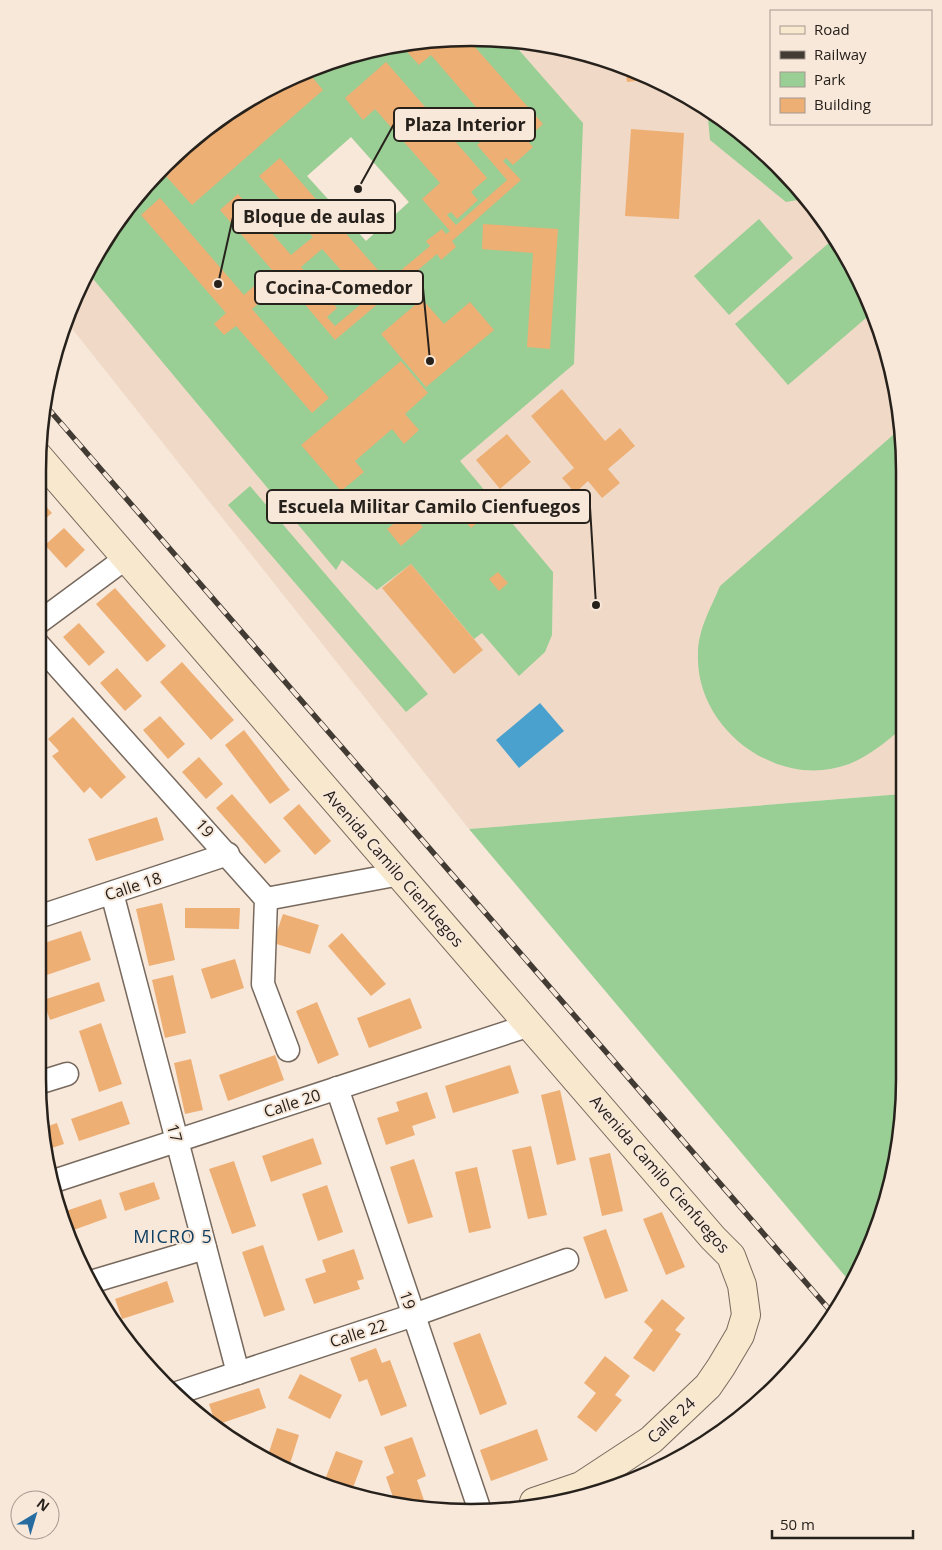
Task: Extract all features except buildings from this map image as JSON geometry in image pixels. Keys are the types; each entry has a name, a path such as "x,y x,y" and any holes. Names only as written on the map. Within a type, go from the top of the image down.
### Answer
{"street":[{"name":"Avenida Camilo Cienfuegos","path":"46,466 713,1238 731,1256 742,1285"},
{"path":"46,618 126,558"},
{"name":"19","path":"46,653 228,854 266,899"},
{"name":"Calle 18","path":"46,914 228,854"},
{"path":"288,1050 263,984 266,899 400,874"},
{"name":"17","path":"112,893 238,1373"},
{"name":"Calle 20","path":"59,1180 530,1025"},
{"path":"46,1081 67,1074"},
{"name":"19","path":"336,1088 478,1504"},
{"path":"97,1280 205,1248"},
{"name":"Calle 22","path":"183,1391 414,1315 567,1260"},
{"name":"Calle 24","path":"550,1497 581,1486 651,1440 708,1386 740,1335 746,1315 742,1285"}],"shaded area":[{"path":"471,46 499,47 554,54 608,69 659,90 683,103 730,134 751,152 808,212 839,259 852,283 873,334 888,388 895,443 896,471 896,794 469,829 71,328 90,283 118,235 152,191 197,147 356,62 388,54 443,47","holes":["351,137 409,203 366,241 307,176"]}],"green space":[{"path":"471,46 518,49 583,123 574,364 460,461 553,572 552,635 545,652 519,676 482,633 474,639 411,564 377,590 342,560 336,570 93,278 134,212 171,171 212,134 259,103 283,90 334,69 388,54 443,47","holes":["351,137 409,202 366,241 307,176"]},
{"path":"708,119 751,152 798,200 786,202 710,140"},
{"path":"759,219 793,258 729,315 694,276"},
{"path":"829,243 852,283 867,317 788,385 735,324"},
{"path":"894,434 896,471 896,733 870,753 856,761 822,770 795,769 769,761 746,747 726,729 710,707 701,681 698,654 700,636 720,586"},
{"path":"250,486 428,694 406,712 228,505"},
{"path":"896,794 895,1107 888,1162 881,1189 863,1242 846,1278 469,829"}],"water":[{"path":"540,703 564,731 519,768 496,740"}],"railway":[{"path":"51,411 828,1308"}],"place":[{"name":"Plaza Interior","path":"358,189"},
{"name":"Bloque de aulas","path":"218,284"},
{"name":"Cocina-Comedor","path":"430,361"},
{"name":"Escuela Militar Camilo Cienfuegos","path":"596,605"}],"district":[{"name":"MICRO 5","path":"173,1237"}]}
